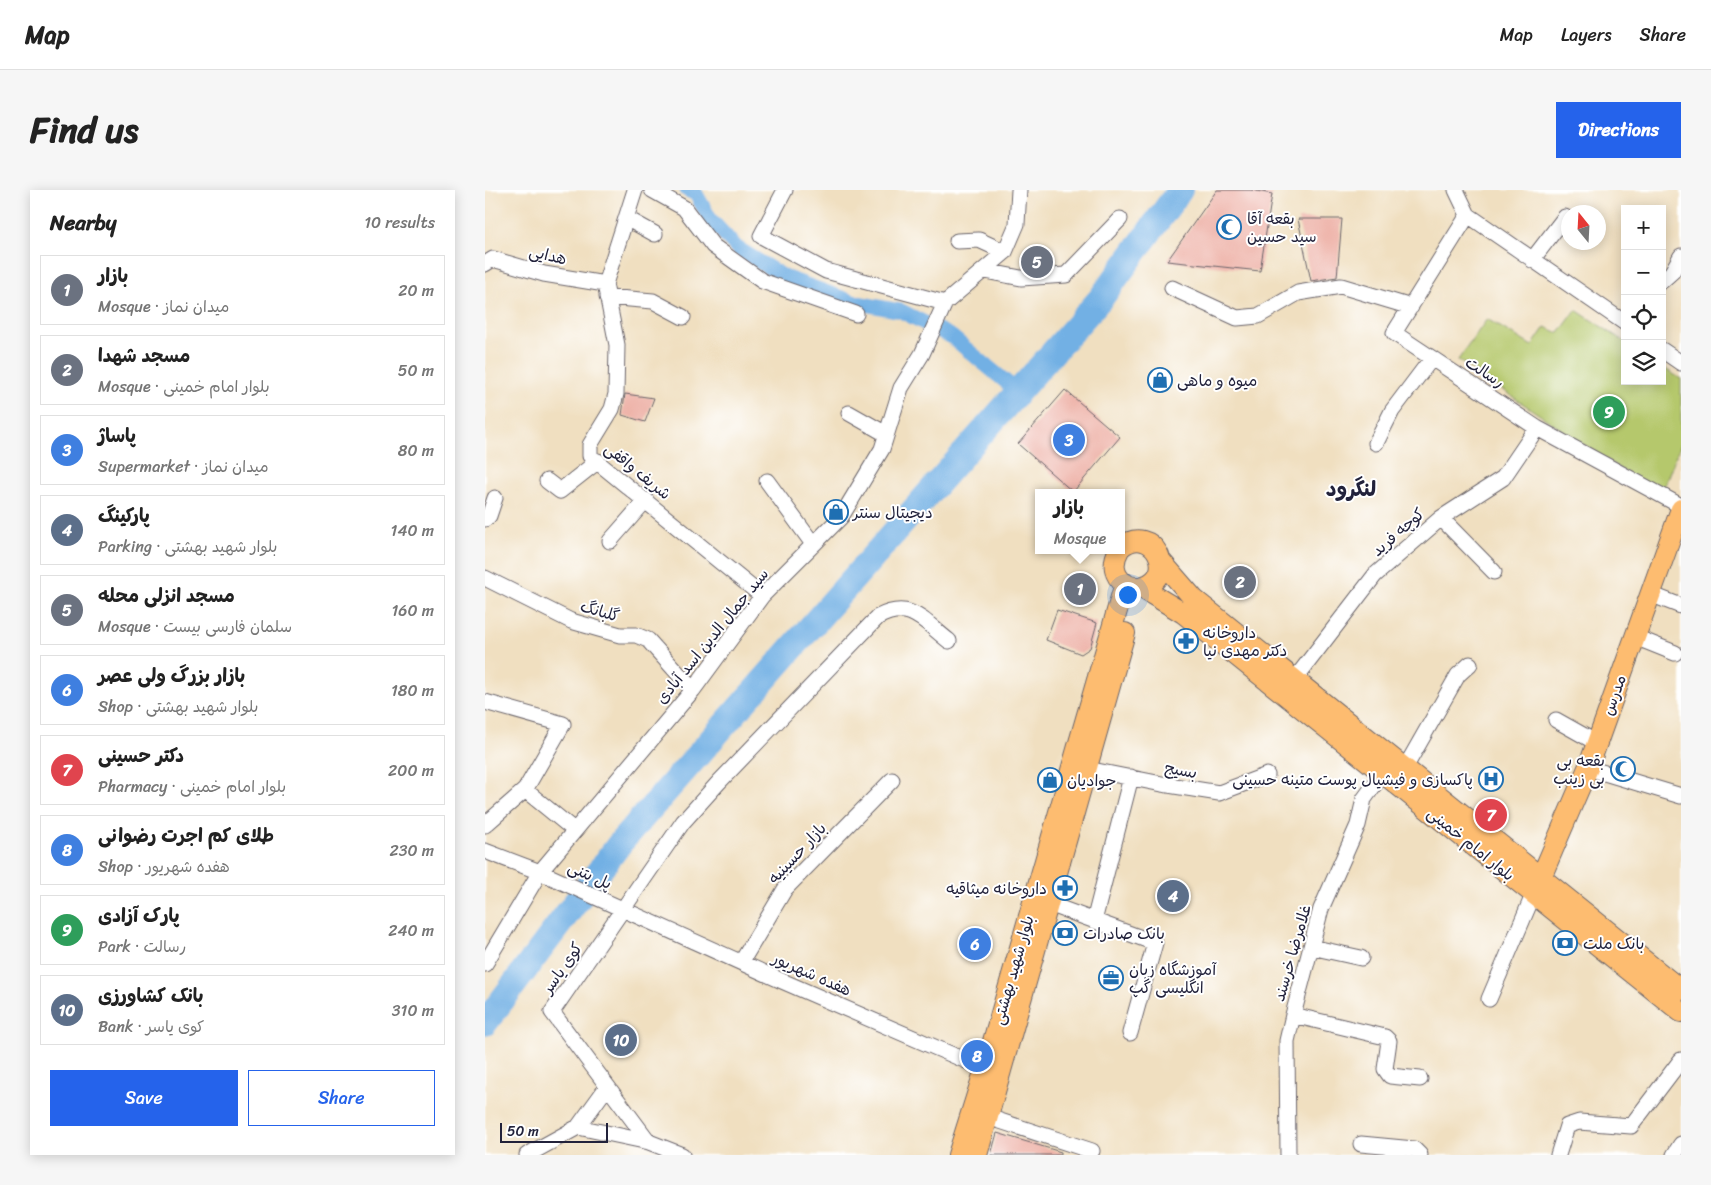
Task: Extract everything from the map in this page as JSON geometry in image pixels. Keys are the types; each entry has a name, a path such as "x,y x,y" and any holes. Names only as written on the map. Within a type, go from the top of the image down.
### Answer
{"main road":[{"name":"مدرس","path":"1538,886 1588,768 1681,507"},
{"path":"1118,554 1114,565 1119,579 1134,586 1149,584 1156,579 1160,571 1161,561 1155,548 1142,541 1128,542 1125,545"},
{"name":"بلوار امام خمینی","path":"1161,561 1195,599 1405,768 1681,1012"},
{"name":"بلوار امام خمینی","path":"1134,586 1183,613 1383,773 1681,990"},
{"name":"بلوار شهید بهشتی","path":"977,1155 1087,768 1134,586"},
{"name":"بلوار شهید بهشتی","path":"958,1155 1134,586"}],"street":[{"name":"شریف واقفی","path":"635,190 606,290 617,345 616,394 612,409 589,445 590,456 762,596"},
{"path":"652,190 684,208 713,246 762,281 856,314"},
{"path":"785,190 761,236 827,271 945,303 985,271 1005,252 1017,224 1019,190"},
{"path":"1456,190 1468,215 1532,260 1621,318"},
{"name":"رسالت","path":"1468,215 1394,333 1537,428 1681,507"},
{"path":"626,218 655,234"},
{"path":"985,271 1021,278 1066,275 1120,219"},
{"path":"1532,260 1561,222"},
{"path":"957,241 979,240 1005,252"},
{"path":"1666,277 1672,272 1681,256"},
{"name":"هدایی","path":"485,264 493,259 653,302 683,318"},
{"path":"1172,288 1237,318 1257,316 1297,293 1341,286 1411,307"},
{"name":"سید جمال الدین اسد آبادی","path":"487,954 540,872 693,690 762,596 841,516 881,449 901,388 922,354 945,303"},
{"path":"1666,353 1681,363"},
{"path":"1376,443 1392,411 1432,358"},
{"path":"849,413 886,434"},
{"name":"کوچه فرید","path":"1295,679 1375,575 1441,518 1503,478 1537,428"},
{"path":"547,481 561,490 598,461"},
{"path":"767,481 813,544"},
{"path":"485,519 489,516 495,498"},
{"path":"610,541 646,500"},
{"path":"1441,518 1493,572"},
{"name":"گلبانگ","path":"485,578 571,621 620,635 636,635 648,640 693,690"},
{"path":"1650,594 1681,606"},
{"path":"625,910 659,854 683,822 878,617 890,610 905,610 949,641"},
{"path":"1635,637 1675,653"},
{"path":"1405,768 1457,675 1470,664"},
{"path":"485,702 563,724 525,790 485,825"},
{"path":"1557,720 1597,743"},
{"name":"بسیج","path":"1087,768 1219,794 1267,775"},
{"path":"1588,768 1681,796"},
{"name":"غلامرضا خرسند","path":"1288,1155 1287,1041 1293,1016 1321,909 1358,825 1364,798 1383,773"},
{"path":"1094,921 1131,777"},
{"name":"بازار حسینیه","path":"741,961 785,889 892,780"},
{"path":"525,790 575,830"},
{"path":"485,851 540,872"},
{"name":"پل بتنی","path":"540,872 625,910"},
{"path":"1489,999 1538,886"},
{"path":"1049,904 1155,943 1130,1033"},
{"name":"هفده شهریور","path":"625,910 791,985 985,1069"},
{"name":"کوی یاسر","path":"625,910 553,1012 649,1142"},
{"path":"1311,947 1361,958"},
{"path":"1293,1016 1385,1037 1389,1041 1385,1069 1387,1073 1390,1076 1420,1079"},
{"path":"985,1069 1005,1059"},
{"path":"1558,1155 1567,1126 1579,1122 1631,1126 1681,1060"},
{"path":"527,1155 578,1127 607,1087"},
{"path":"988,1117 1092,1151"},
{"path":"578,1127 649,1142 682,1155"},
{"path":"1361,1144 1413,1149 1420,1155"},
{"path":"1674,1155 1681,1144"}],"green space":[{"path":"1576,310 1621,339 1621,385 1666,385 1666,370 1681,379 1681,444 1660,496 1458,360 1487,319 1532,346 1545,327 1559,333"}],"building":[{"name":"بقعه آقا سید حسین","path":"1217,190 1251,190 1272,194 1260,271 1167,261"},
{"path":"1298,219 1342,219 1337,277 1311,281"},
{"path":"1065,390 1120,437 1076,489 1070,489 1018,444"},
{"path":"625,394 654,398 645,422 622,415"},
{"path":"1057,610 1097,623 1090,648 1081,654 1046,640"},
{"path":"997,1133 1061,1152 1061,1155 991,1155"}],"waterway":[{"path":"687,190 696,194 710,219 737,248 784,277 853,302 901,311 952,337 1017,391"},
{"path":"485,1023 621,842 1101,298 1180,190"}],"place":[{"name":"بقعه آقا سید حسین","path":"1229,227"},
{"name":"مسجد انزلی محله","path":"1037,262"},
{"name":"میوه و ماهی","path":"1160,380"},
{"name":"پارک آزادی","path":"1609,412"},
{"name":"پاساژ","path":"1069,440"},
{"name":"دیجیتال سنتر","path":"836,512"},
{"name":"مسجد شهدا","path":"1240,582"},
{"name":"بازار","path":"1080,589"},
{"name":"داروخانه دکتر مهدی نیا","path":"1186,641"},
{"name":"بقعه بی بی زینب","path":"1623,769"},
{"name":"پاکسازی و فیشیال پوست متینه حسینی","path":"1491,779"},
{"name":"جوادیان","path":"1050,780"},
{"name":"دکتر حسینی","path":"1491,815"},
{"name":"داروخانه میثاقیه","path":"1065,888"},
{"name":"پارکینگ","path":"1173,896"},
{"name":"بانک صادرات","path":"1065,933"},
{"name":"بانک ملت","path":"1565,943"},
{"name":"بازار بزرگ ولی عصر","path":"975,944"},
{"name":"آموزشگاه زبان انگلیسی گپ","path":"1111,978"},
{"name":"بانک کشاورزی","path":"621,1040"},
{"name":"طلای کم اجرت رضوانی","path":"977,1056"}],"district":[{"name":"لنگرود","path":"1351,489"}]}
